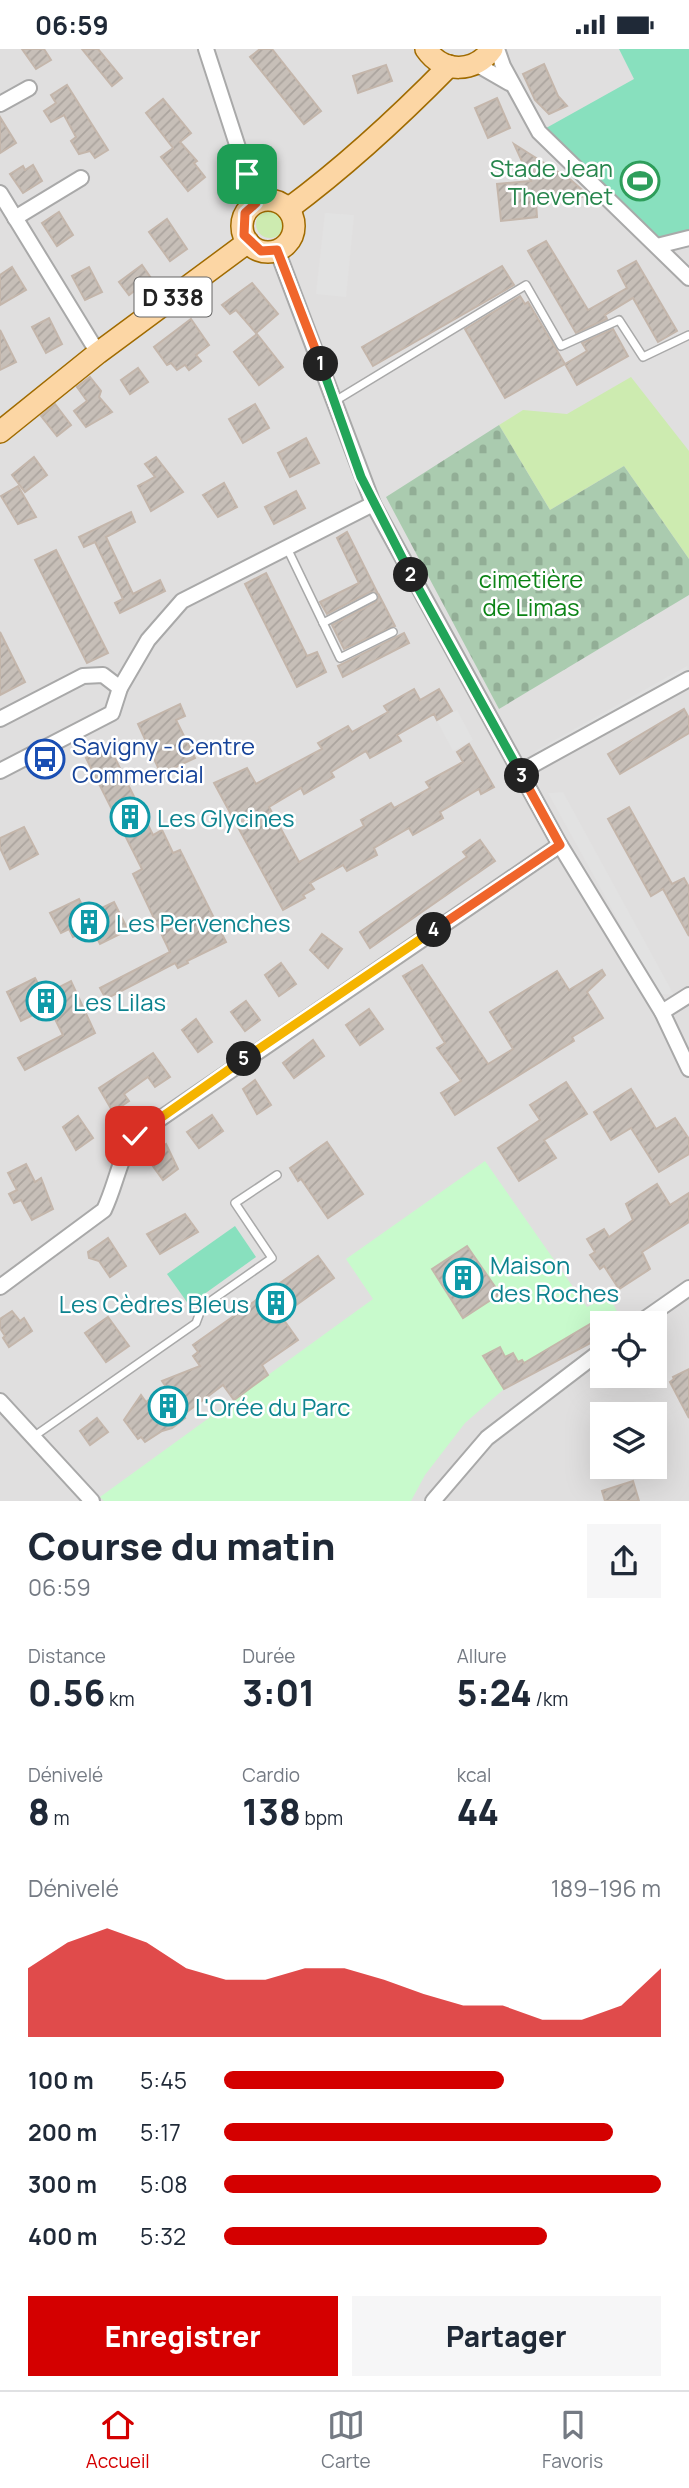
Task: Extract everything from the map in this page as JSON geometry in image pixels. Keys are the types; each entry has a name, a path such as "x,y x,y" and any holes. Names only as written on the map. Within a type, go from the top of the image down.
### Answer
{"main road":[{"path":"413,101 425,49 449,67 476,64 495,49"},
{"path":"288,209 328,179 449,67"},
{"path":"273,200 288,209 292,216 293,232 284,246 277,250 261,251 248,242 243,220 256,203 273,200"},
{"name":"D 338","path":"0,432 98,353 248,242"}],"street":[{"path":"206,49 256,203"},
{"path":"495,49 539,132 689,278"},
{"path":"476,64 513,86"},
{"path":"0,104 29,88"},
{"path":"15,218 81,178"},
{"path":"0,193 98,353"},
{"path":"657,246 689,238"},
{"path":"277,250 373,504 560,845 662,1012 689,1069"},
{"path":"0,771 112,713 120,688 148,640 182,601 373,504"},
{"path":"0,719 83,676 103,675 120,688"},
{"path":"520,772 689,679"},
{"path":"0,1287 104,1210 124,1152 135,1136 560,845"},
{"path":"662,1012 689,995"},
{"path":"656,1311 689,1288"},
{"path":"433,1501 488,1438 590,1359"},
{"path":"0,1401 92,1501"}],"lane":[{"path":"335,401 526,285 561,346 619,320 643,357 689,335"},
{"path":"287,548 340,658 393,632"},
{"path":"323,623 373,597"},
{"path":"33,1437 197,1323 202,1307 272,1258 235,1203 277,1175"}],"shaded area":[{"path":"0,49 689,49 689,1501 0,1501"},
{"path":"325,213 354,215 346,297 316,294"},
{"path":"687,666 689,678 539,761 535,751"},
{"path":"457,710 473,740 453,751 437,721"},
{"path":"563,792 674,995 659,994 548,793"}],"green space":[{"name":"Stade Jean Thevenet","path":"619,49 689,49 689,238 657,246 539,132 634,79"},
{"path":"270,210 280,214 284,224 280,234 270,238 260,234 256,224 260,214"},
{"path":"631,377 689,451 689,559 624,466 550,510 499,425 523,410 567,414"},
{"name":"cimetière de Limas","path":"499,425 550,510 624,466 689,559 689,595 499,709 386,497"},
{"path":"485,1161 587,1307 609,1296 617,1311 590,1311 590,1331 504,1389 465,1423 425,1475 411,1501 104,1501 100,1497 373,1299 346,1259"},
{"path":"235,1226 256,1257 189,1305 167,1274"}],"building":[{"path":"22,49 44,49 51,60 36,69"},
{"path":"82,49 98,49 122,78 112,86"},
{"path":"260,49 272,49 321,111 304,124 250,57"},
{"path":"544,64 558,96 567,106 549,114 535,100 523,74"},
{"path":"386,65 392,81 358,93 353,76"},
{"path":"67,85 108,150 95,158 90,151 79,154 71,141 76,137 64,115 51,122 44,111 56,103 51,95"},
{"path":"497,98 510,128 488,138 475,108"},
{"path":"163,99 191,133 180,142 197,161 194,163 205,177 188,191 161,157 173,148 146,113"},
{"path":"0,117 16,143 0,153"},
{"path":"514,144 571,180 589,196 536,202 537,217 501,221 497,184 531,181"},
{"path":"33,165 42,181 23,193 10,174 23,166 25,170"},
{"path":"59,212 73,235 57,246 42,223"},
{"path":"167,219 187,249 170,261 149,232"},
{"path":"546,241 588,310 627,288 618,271 636,261 677,331 658,342 633,298 605,315 607,319 576,333 528,251"},
{"path":"142,265 151,278 129,295 119,282"},
{"path":"502,266 514,285 373,366 362,347"},
{"path":"12,267 26,290 0,305 0,275"},
{"path":"89,267 102,292 85,300 72,276"},
{"path":"252,283 278,314 256,333 236,310 230,314 222,305"},
{"path":"520,296 525,304 528,302 565,364 505,398 465,329"},
{"path":"49,318 62,344 46,353 32,327"},
{"path":"191,319 209,345 196,355 201,361 189,370 185,365 177,370 171,363 167,365 154,347"},
{"path":"613,329 628,356 577,385 565,364 587,351 582,343"},
{"path":"0,330 16,362 0,370"},
{"path":"257,334 283,367 259,385 234,352"},
{"path":"138,368 148,382 130,394 121,380"},
{"path":"90,377 101,391 99,397 112,412 86,427 74,411 87,401 77,387"},
{"path":"55,404 71,425 57,436 41,416"},
{"path":"255,404 269,428 243,443 229,419"},
{"path":"306,438 319,463 290,477 278,453"},
{"path":"34,457 47,475 25,492 12,475"},
{"path":"156,457 183,492 151,511 138,486 155,477 145,464"},
{"path":"224,483 237,507 218,517 203,495"},
{"path":"18,486 36,517 18,524 1,496"},
{"path":"296,491 305,508 274,524 265,507"},
{"path":"131,512 135,522 106,537 133,594 160,580 165,591 120,613 115,603 123,599 95,542 84,547 79,537"},
{"path":"347,532 378,594 370,592 327,614 320,602 359,583 337,538"},
{"path":"56,550 108,653 87,663 35,560"},
{"path":"266,573 307,656 317,652 326,672 297,687 245,584"},
{"path":"379,595 395,626 344,649 332,625 376,602"},
{"path":"0,632 25,682 0,695"},
{"path":"404,633 409,643 343,677 338,666"},
{"path":"414,689 420,700 439,689 452,711 437,720 434,714 397,735 401,741 370,758 366,751 331,772 334,777 304,794 301,788 269,807 299,862 364,826 361,820 391,803 394,808 430,788 426,782 463,762 457,752 469,744 494,787 481,794 479,789 440,812 443,818 413,835 409,828 374,848 377,855 347,871 343,865 310,883 314,889 303,895 305,898 283,910 214,783 247,768 256,784 322,749 318,743 348,726 352,732 388,712 384,706"},
{"path":"180,704 185,716 176,720 195,758 161,774 138,724"},
{"path":"684,709 689,718 689,733 620,774 608,754"},
{"path":"109,746 153,835 162,830 173,853 180,850 226,942 178,968 175,963 106,999 100,988 170,952 133,874 142,869 86,758"},
{"path":"629,807 672,884 684,878 689,887 689,936 663,889 651,896 608,819"},
{"path":"24,827 38,854 10,869 0,848 0,838"},
{"path":"480,840 495,861 370,948 360,932 467,857 463,852"},
{"name":"Les Pervenches","path":"79,899 87,915 114,902 128,930 100,944 92,928 73,937 69,929 61,933 50,913"},
{"path":"322,934 342,949 328,968 310,950"},
{"path":"281,963 296,984 279,996 265,975"},
{"path":"422,965 488,1064 513,1049 490,1012 557,971 569,990 602,970 605,975 587,992 603,1018 572,1037 574,1041 455,1115 441,1093 461,1081 437,1048 445,1043 403,976"},
{"path":"35,978 44,995 71,981 95,1033 25,1070 18,1058 63,1035 49,1007 21,1021 7,992"},
{"path":"246,1001 260,1020 245,1031 231,1012"},
{"path":"369,1009 383,1029 360,1045 346,1025"},
{"path":"196,1019 212,1042 198,1052 182,1030"},
{"path":"313,1040 324,1056 294,1078 283,1063"},
{"path":"153,1053 170,1077 155,1087 148,1077 124,1094 129,1101 113,1112 99,1088"},
{"path":"255,1080 271,1105 257,1114 243,1089"},
{"path":"566,1082 587,1114 544,1140 556,1158 519,1181 498,1148 540,1120 530,1105"},
{"path":"631,1089 656,1129 675,1118 689,1139 689,1154 659,1172 631,1128 611,1140 594,1112"},
{"path":"212,1115 223,1131 199,1148 187,1132"},
{"path":"78,1116 93,1138 76,1150 63,1127"},
{"path":"327,1142 363,1194 328,1218 301,1179 298,1181 290,1168"},
{"path":"166,1144 178,1169 163,1180 147,1158"},
{"path":"26,1164 35,1182 41,1178 53,1209 32,1220 21,1200 14,1203 9,1194 17,1190 8,1173"},
{"path":"657,1184 670,1205 689,1193 689,1222 642,1252 650,1269 619,1289 604,1266 600,1269 590,1255 595,1252 587,1239 604,1229 609,1237 633,1220 626,1204"},
{"path":"185,1214 198,1232 160,1254 147,1234"},
{"path":"108,1238 126,1266 110,1277 99,1261 89,1258 88,1252"},
{"name":"Maison des Roches","path":"467,1246 500,1294 463,1318 432,1269"},
{"path":"318,1256 334,1278 281,1316 298,1340 262,1365 268,1375 234,1400 223,1385 183,1415 185,1418 172,1428 145,1442 141,1437 138,1439 124,1420 141,1395 146,1402 166,1387 162,1381 200,1366 193,1356 198,1352 193,1345"},
{"path":"12,1311 20,1321 24,1318 32,1331 9,1347 3,1338 5,1336 0,1328 0,1319"},
{"path":"108,1317 129,1346 106,1362 85,1333"},
{"path":"590,1324 590,1343 504,1389 483,1356 500,1347 505,1357 513,1353 518,1362 522,1360 524,1363"},
{"path":"689,1369 689,1418 670,1382 673,1377"},
{"path":"97,1418 108,1432 90,1445 80,1431"},
{"path":"633,1481 639,1501 605,1501 602,1491"}],"place":[{"name":"Stade Jean Thevenet","path":"640,181"},
{"name":"Savigny - Centre Commercial","path":"45,759"},
{"name":"Les Glycines","path":"130,817"},
{"name":"Les Pervenches","path":"89,922"},
{"name":"Les Lilas","path":"46,1001"},
{"name":"Maison des Roches","path":"463,1278"},
{"name":"Les Cèdres Bleus","path":"276,1303"},
{"name":"L'Orée du Parc","path":"168,1406"}],"route":[{"path":"135,1136 560,845 373,504 277,250 261,251 248,242 244,235 242,228 245,213 256,203 247,174"}]}
